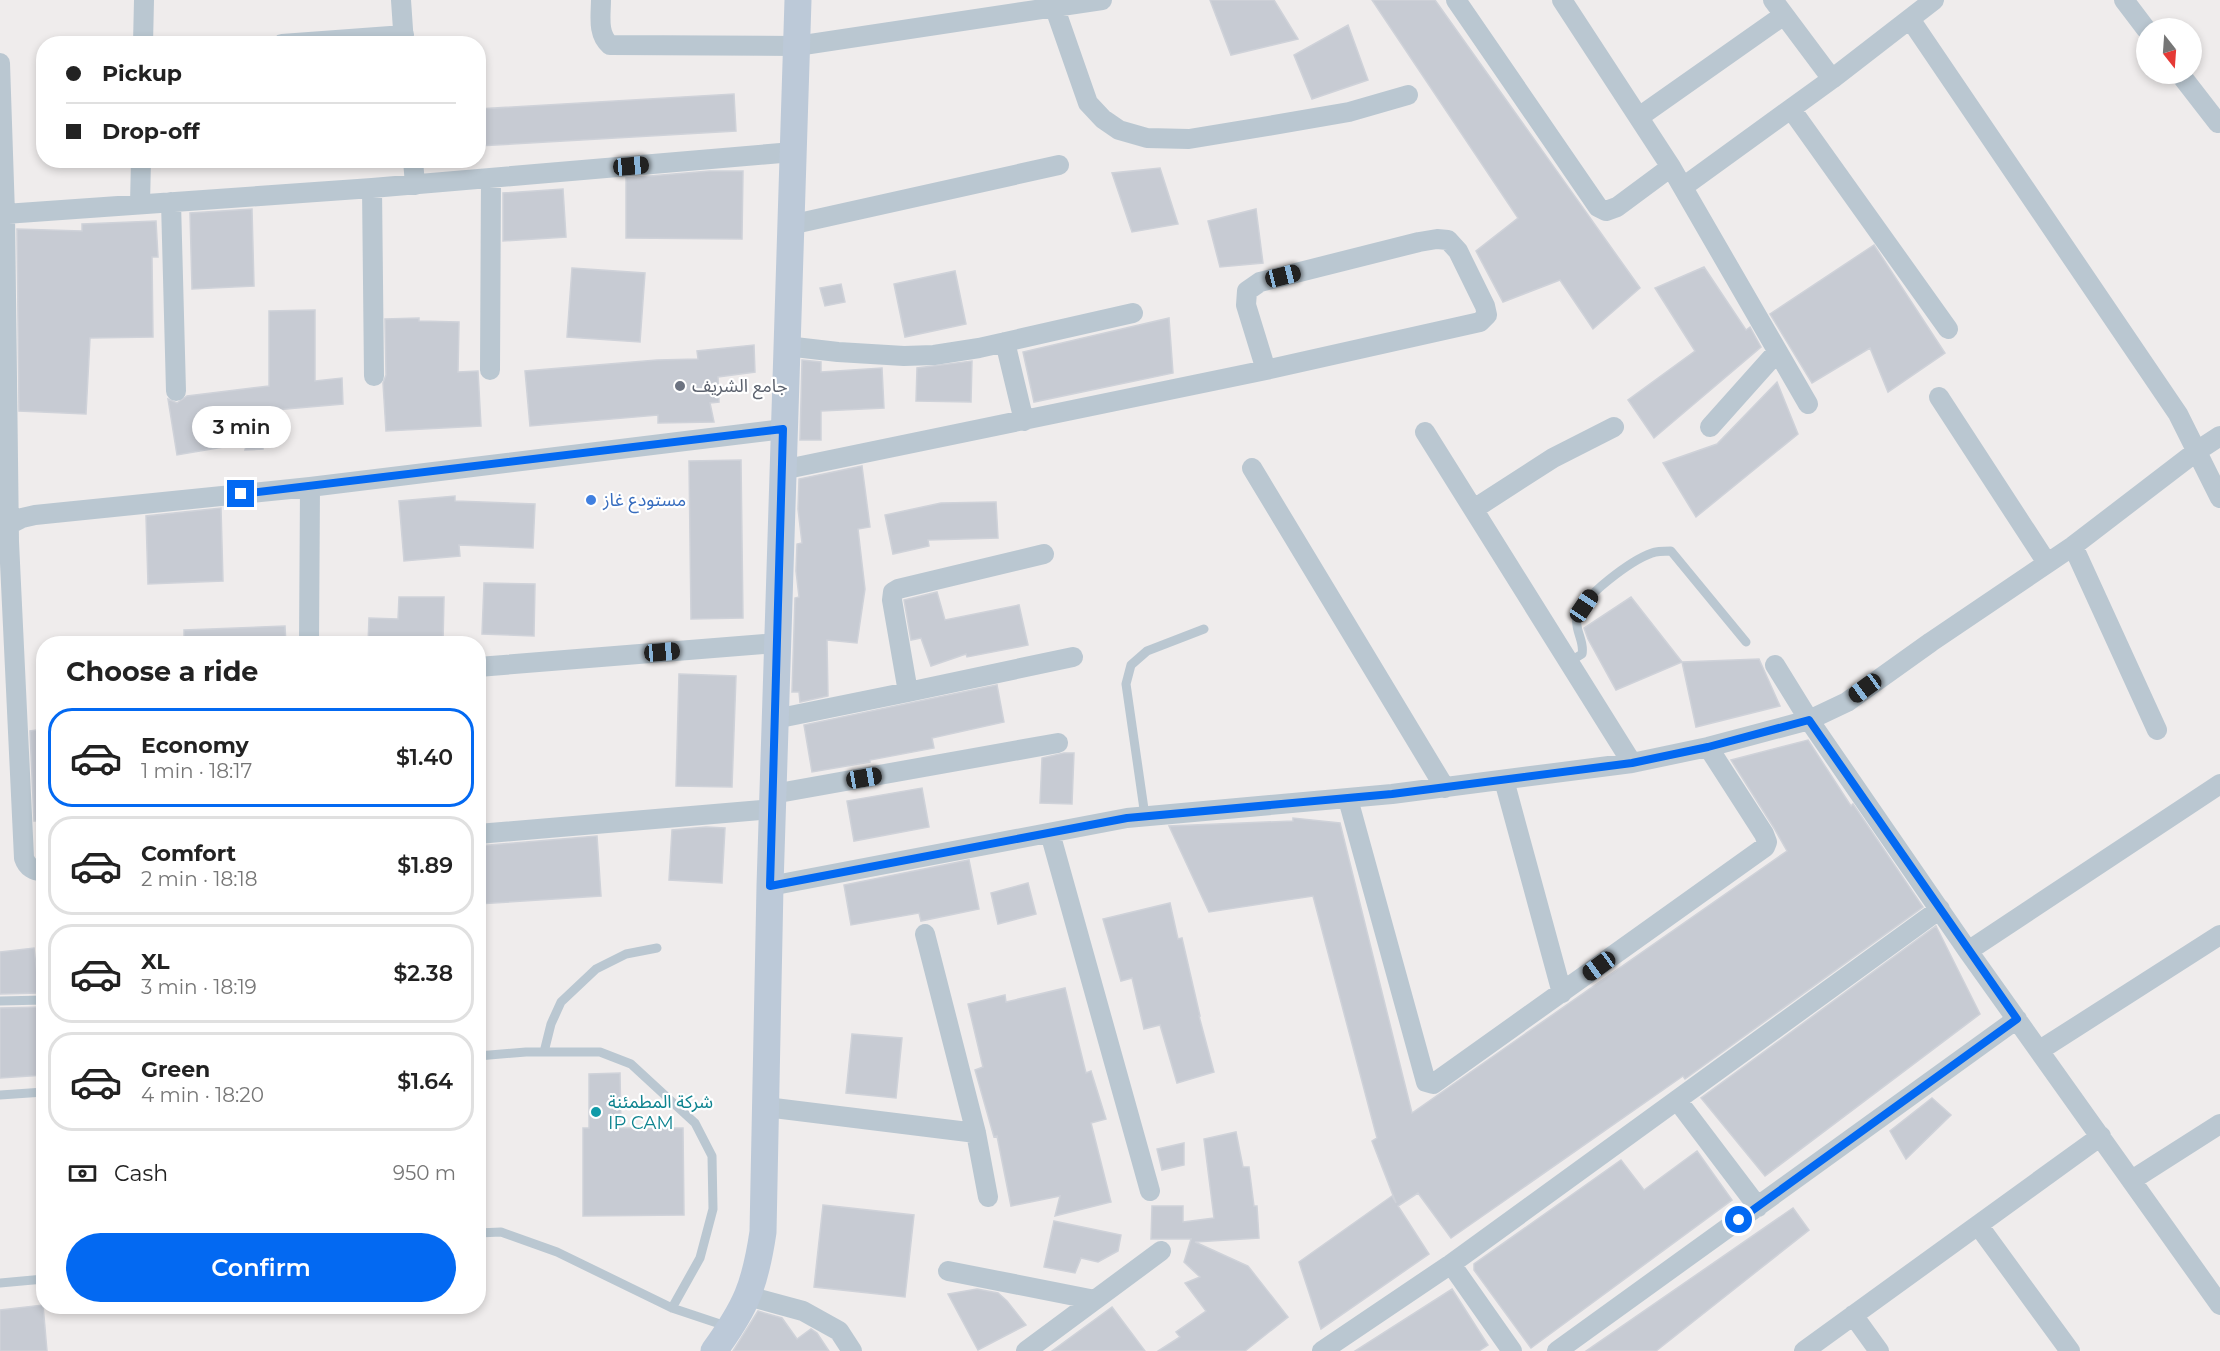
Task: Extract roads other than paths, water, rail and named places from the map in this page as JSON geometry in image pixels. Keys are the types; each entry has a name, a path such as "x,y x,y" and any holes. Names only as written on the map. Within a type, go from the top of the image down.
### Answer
{"main road":[{"path":"714,1351 731,1328 748,1296 758,1266 763,1232 772,802 798,0"}],"street":[{"path":"143,36 144,0"},
{"path":"401,0 404,36"},
{"path":"601,0 601,32 604,40 610,45 796,46 1053,4 1102,0"},
{"path":"1456,0 1598,207 1606,211 1617,207 1671,167"},
{"path":"1562,0 1671,167 1808,404"},
{"path":"1683,187 1832,79 1934,0"},
{"path":"2124,0 2138,18"},
{"path":"1053,4 1088,103 1103,119 1119,130 1147,138 1189,139 1268,126 1349,112 1408,95"},
{"path":"1639,117 1778,7 1832,79"},
{"path":"1910,20 2178,414 2220,498"},
{"path":"0,63 5,214 5,526 24,858 26,864 36,869"},
{"path":"2188,84 2218,123"},
{"path":"1791,109 1948,329"},
{"path":"5,214 372,189 793,152"},
{"path":"790,225 1059,165"},
{"path":"140,204 141,168"},
{"path":"414,168 415,185"},
{"path":"490,370 491,178"},
{"path":"372,189 374,375"},
{"path":"171,202 176,391"},
{"path":"782,470 1024,422 1266,370 1480,322 1487,315 1485,306 1458,251 1448,240 1419,242 1260,282 1247,291 1246,305 1266,370"},
{"path":"786,346 838,352 934,355 1005,342 1133,313"},
{"path":"1005,342 1024,422"},
{"path":"1710,428 1777,352"},
{"path":"1939,397 2047,563"},
{"path":"1474,509 1552,458 1614,427"},
{"path":"5,526 35,515 310,487 783,429"},
{"path":"1425,432 1632,763"},
{"path":"770,886 1145,816 1348,799 1632,763 1708,747 1809,720 1847,702 2073,546 2220,436"},
{"path":"1252,468 1445,788"},
{"path":"309,636 310,487"},
{"path":"2073,546 2157,730"},
{"path":"908,692 892,592 1044,554"},
{"path":"486,666 777,643"},
{"path":"775,719 1073,657"},
{"path":"1775,665 1809,720 1968,951 2220,1305"},
{"path":"486,833 772,802 1058,743"},
{"path":"1348,799 1428,1083 1433,1084 1765,847 1767,842 1764,834 1708,747"},
{"path":"1504,780 1562,993"},
{"path":"1968,951 2220,784"},
{"path":"1050,833 1150,1191"},
{"path":"1322,1351 1451,1264 1940,909"},
{"path":"925,934 976,1133 988,1197"},
{"path":"2040,1050 2220,935"},
{"path":"1557,1351 2017,1019"},
{"path":"1677,1100 1758,1207"},
{"path":"766,1107 976,1133"},
{"path":"2132,1180 2220,1124"},
{"path":"1804,1351 2101,1136"},
{"path":"1978,1225 2070,1351"},
{"path":"1026,1351 1161,1251"},
{"path":"1451,1264 1512,1351"},
{"path":"948,1271 1095,1300"},
{"path":"748,1296 803,1311 839,1331 852,1351"},
{"path":"1853,1315 1879,1351"}],"lane":[{"path":"1569,662 1582,654 1584,646 1578,631 1577,616 1591,595 1620,571 1653,552 1671,551 1746,642"},
{"path":"1145,816 1126,684 1131,664 1147,651 1204,629"},
{"path":"544,1052 551,1024 561,1002 597,969 626,954 657,948"},
{"path":"0,1001 36,1000"},
{"path":"486,1056 600,1052 631,1064 695,1123 712,1156 713,1209 700,1258 672,1308"},
{"path":"0,1095 36,1093"},
{"path":"486,1233 501,1232 557,1252 672,1308 731,1328"},
{"path":"0,1283 36,1280"}],"place":[{"name":"جامع الشريف","path":"680,386"},
{"name":"مستودع غاز","path":"591,500"},
{"name":"شركة المطمئنة IP CAM","path":"596,1112"}]}
